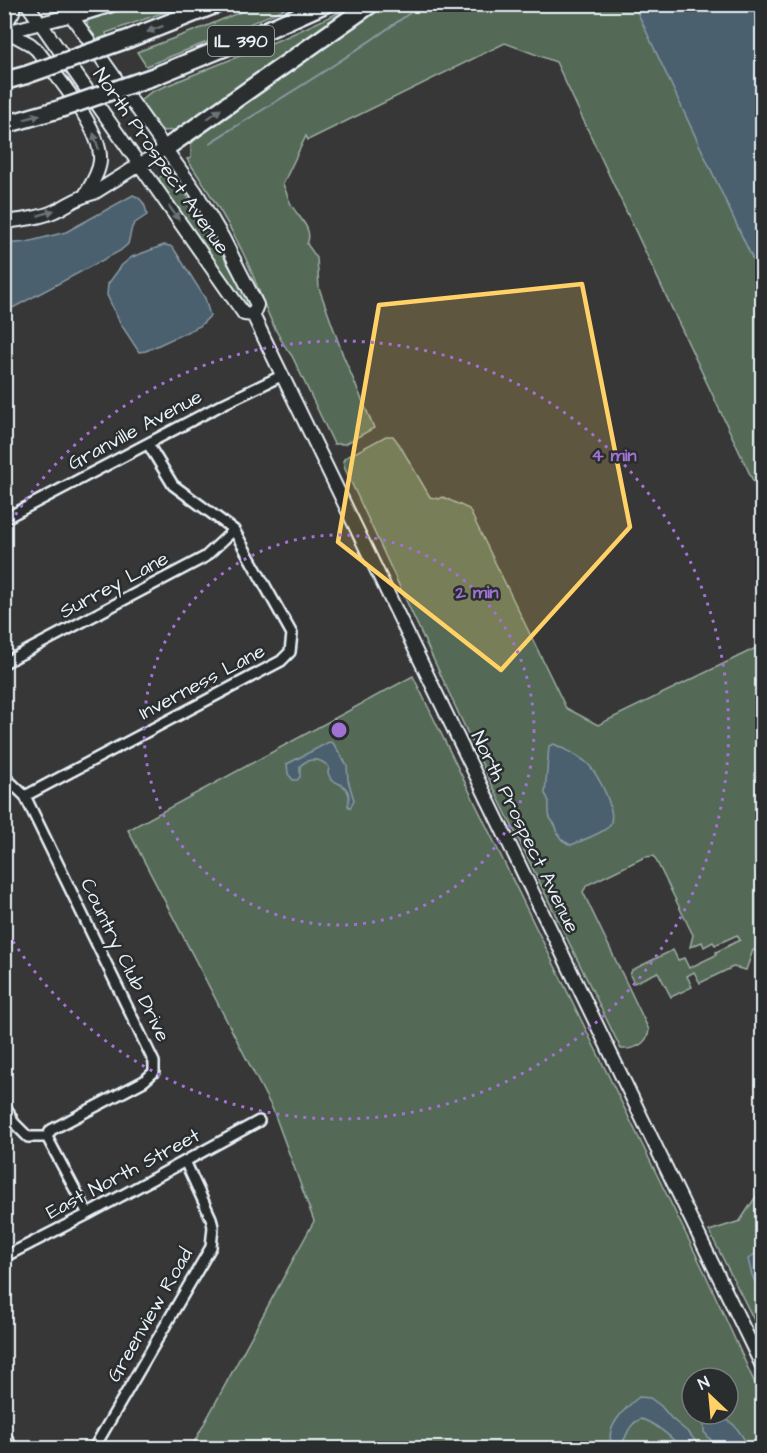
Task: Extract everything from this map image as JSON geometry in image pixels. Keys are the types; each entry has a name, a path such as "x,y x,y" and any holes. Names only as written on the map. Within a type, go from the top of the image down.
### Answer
{"highway":[{"path":"68,10 108,4"},
{"name":"IL 390","path":"4,81 131,38 217,4"},
{"name":"IL 390","path":"4,126 155,76 325,4"},
{"path":"166,148 371,4"}],"main road":[{"path":"6,30 14,4"},
{"name":"North Prospect Avenue","path":"27,4 243,314 253,315"},
{"path":"6,30 41,24 68,10"},
{"name":"North Prospect Avenue","path":"68,10 203,202 237,264 257,305 253,315 762,1366"},
{"path":"6,30 37,50 95,134 100,153 100,164 85,195"},
{"path":"4,222 54,212 85,195 94,193 166,148"}],"street":[{"name":"Granville Avenue","path":"4,519 283,375"},
{"name":"Inverness Lane","path":"25,796 281,661 290,652 292,634 234,530 173,486 148,444"},
{"name":"Surrey Lane","path":"4,663 205,557 234,530"},
{"name":"Country Club Drive","path":"4,776 25,796 154,1062 154,1072 144,1081 51,1130 47,1137"},
{"path":"4,1103 14,1122 28,1137 47,1137 88,1214"},
{"name":"East North Street","path":"4,1257 259,1121"},
{"name":"Greenview Road","path":"94,1449 211,1247 213,1227 211,1218 185,1161"},
{"path":"4,1432 12,1449"}],"highlighted area":[{"path":"582,284 630,527 501,670 338,542 379,305"}],"green space":[{"path":"145,5 184,5 106,33 107,36 97,40 87,26 88,19"},
{"path":"257,5 293,5 146,66 137,52 204,27"},
{"path":"355,5 356,7 177,130 164,131 160,128 140,101 151,92 286,37"},
{"path":"385,5 762,5 762,500 556,62 505,43 308,140 306,136 283,184 292,206 309,233 307,244 317,258 319,288 343,355 374,428 345,444 334,444 292,356 277,333 238,242 187,159 191,158 191,144 196,139"},
{"path":"170,170 196,209 251,305 246,307 164,188 159,178"},
{"path":"386,436 393,436 399,444 430,497 439,499 443,497 469,509 566,708 598,725 762,645 762,953 753,950 746,970 733,967 700,983 694,972 687,976 692,987 671,997 658,972 634,983 630,975 632,970 673,950 678,960 684,958 689,968 740,940 737,935 715,945 713,942 704,947 702,942 690,947 693,935 654,856 645,857 587,885 583,892 649,1030 646,1039 635,1047 621,1049 489,779 345,469 343,461 345,458"},
{"path":"413,676 704,1271 762,1399 762,1448 191,1448 314,1221 273,1110 128,830"},
{"path":"762,1187 762,1336 709,1231 740,1221"}],"water":[{"path":"634,5 762,5 762,279"},
{"path":"133,195 143,203 147,215 132,227 128,244 120,251 5,312 5,244 27,242 66,232"},
{"path":"164,245 174,249 205,298 210,316 200,326 146,351 139,352 120,323 107,295 108,284 122,265 132,257"},
{"path":"329,742 333,743 347,765 348,780 354,800 350,808 348,792 343,786 331,780 328,773 329,767 322,762 311,760 303,763 300,766 300,777 297,780 293,780 288,774 287,764"},
{"path":"554,744 587,763 606,793 611,812 611,820 606,829 571,845 559,836 549,815 548,800 545,794 549,746"},
{"path":"762,1249 762,1298 748,1259"},
{"path":"639,1397 650,1398 689,1433 701,1448 680,1448 663,1431 641,1419 631,1426 622,1443 613,1447 610,1440 613,1426 628,1406"},
{"path":"704,1426 734,1426 750,1448 718,1448 704,1432"}],"waterway":[{"path":"210,144 347,57 422,4"}]}
